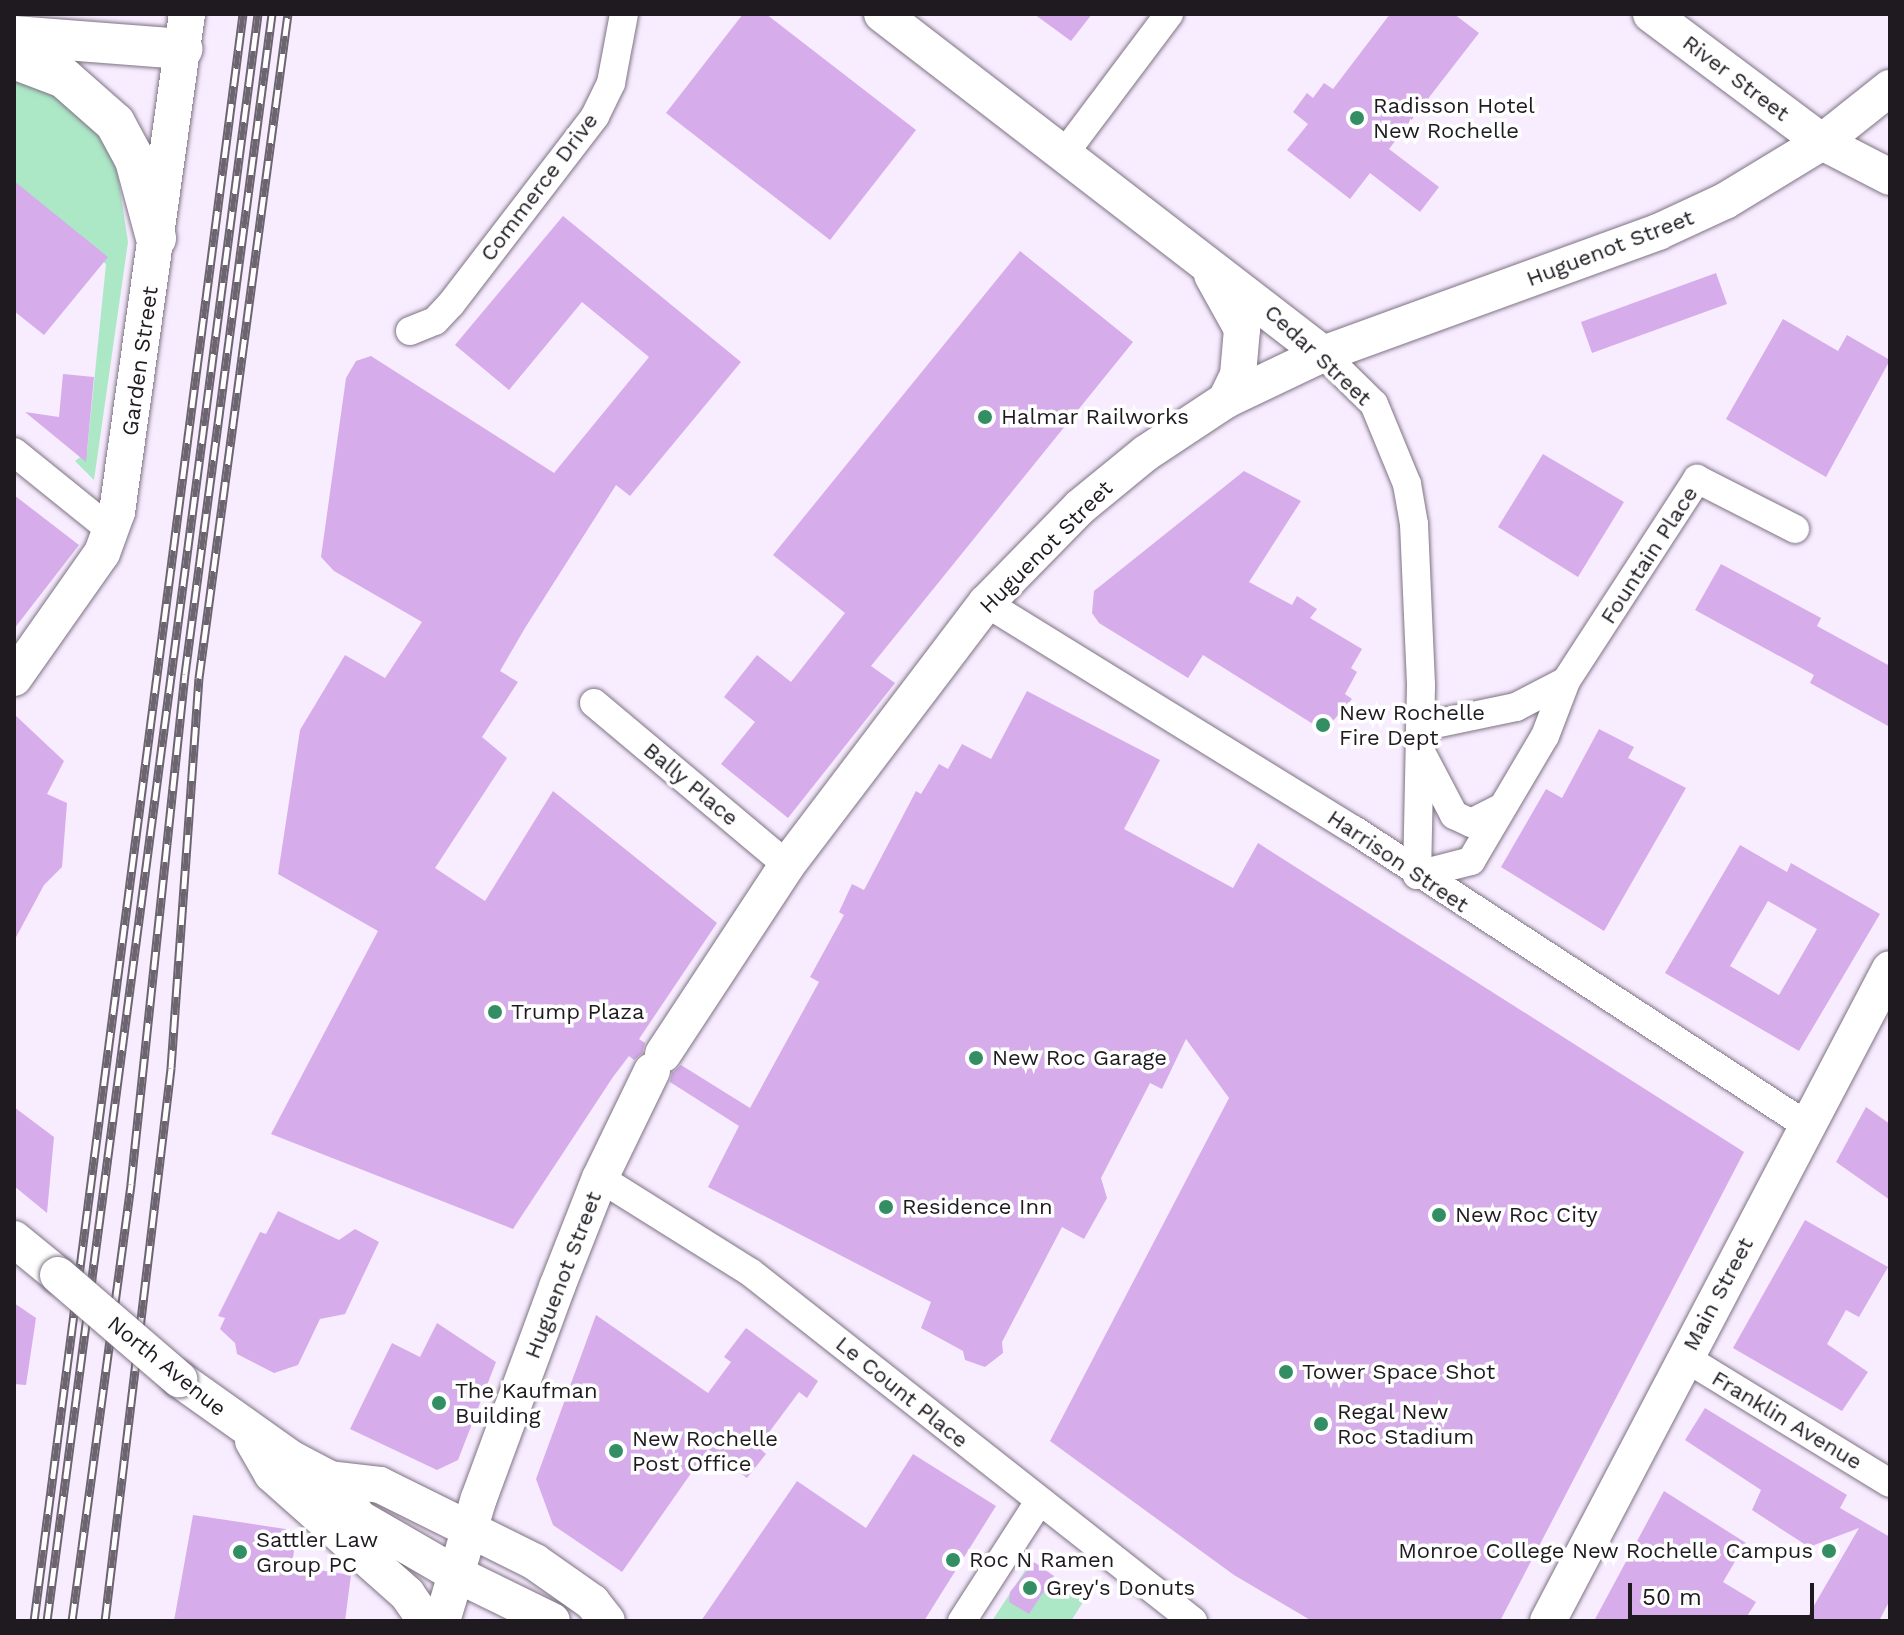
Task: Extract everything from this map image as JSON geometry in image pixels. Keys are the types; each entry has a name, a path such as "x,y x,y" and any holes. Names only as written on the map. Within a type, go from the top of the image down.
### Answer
{"highway":[{"path":"14,36 185,32"},
{"path":"14,59 64,78 115,123 135,160 156,238"}],"main road":[{"name":"Cedar Street","path":"882,14 1195,251 1323,354"},
{"name":"River Street","path":"1651,14 1822,142 1890,177"},
{"name":"Garden Street","path":"14,678 88,576 112,531 185,32"},
{"name":"Huguenot Street","path":"442,1621 469,1530 600,1178 658,1063 787,865 986,603 1080,507 1146,453 1226,400 1323,354 1658,232 1725,201 1822,142 1890,88"},
{"path":"1195,251 1233,305 1242,329 1238,375 1226,400"},
{"name":"Main Street","path":"1548,1621 1890,969"},
{"name":"North Avenue","path":"14,1239 179,1379 247,1429 330,1479 359,1518 454,1573 552,1621"},
{"path":"247,1429 272,1474 407,1594 426,1621"},
{"name":"North Avenue","path":"330,1479 380,1485 535,1562 592,1602 607,1621"}],"street":[{"name":"Commerce Drive","path":"410,331 435,321 451,304 595,116 611,83 624,14"},
{"path":"1064,154 1169,14"},
{"name":"Cedar Street","path":"1323,354 1374,404 1407,484 1414,524 1420,738 1417,875"},
{"path":"14,452 112,531"},
{"name":"Fountain Place","path":"1417,875 1471,861 1545,736 1566,681 1697,479 1795,529"},
{"name":"Harrison Street","path":"986,603 1354,830 1417,875 1806,1125"},
{"name":"Fountain Place","path":"1420,738 1516,707 1566,681"},
{"name":"Bally Place","path":"594,703 787,865"},
{"path":"1420,738 1454,815 1471,823 1499,809"},
{"name":"Le Count Place","path":"600,1178 750,1272 1038,1503 1193,1621"},
{"name":"Franklin Avenue","path":"1684,1357 1890,1483"},
{"path":"962,1621 1038,1503"}],"green space":[{"path":"14,79 58,97 97,131 117,169 128,242 94,480 75,461 87,452 106,264 14,190"},
{"path":"1030,1563 1085,1599 1071,1621 992,1621"}],"building":[{"path":"743,14 766,14 916,130 830,240 666,113"},
{"path":"1034,14 1092,14 1071,41"},
{"name":"Radisson Hotel New Rochelle","path":"1390,14 1454,14 1479,33 1389,149 1439,187 1420,212 1370,173 1350,199 1287,150 1308,124 1293,112 1307,93 1313,98 1324,83 1333,89"},
{"path":"14,181 108,257 44,335 14,311"},
{"path":"563,216 741,362 630,496 616,485 525,628 500,671 518,682 482,737 507,758 435,868 485,901 553,791 717,923 639,1039 645,1043 642,1053 634,1060 629,1056 613,1077 513,1229 271,1134 378,931 278,874 300,730 345,655 385,678 422,622 334,571 321,557 346,378 356,361 371,356 554,473 649,357 582,302 509,390 455,345"},
{"path":"1020,251 1133,342 871,666 895,683 788,818 721,764 755,722 724,697 757,655 791,682 845,613 773,555"},
{"path":"1716,273 1727,304 1592,353 1581,322"},
{"path":"1783,319 1838,351 1847,335 1890,360 1826,477 1726,419"},
{"path":"63,374 94,377 86,462 25,412 59,417"},
{"path":"1543,454 1624,502 1578,577 1498,527"},
{"path":"1244,471 1301,501 1249,582 1292,605 1297,596 1317,609 1310,618 1362,649 1351,668 1357,672 1345,694 1352,699 1332,722 1321,714 1313,724 1203,655 1188,678 1099,623 1092,613 1094,591"},
{"path":"14,495 79,545 14,629"},
{"path":"1721,564 1821,618 1817,626 1890,666 1890,727 1810,683 1814,675 1695,610"},
{"name":"New Roc City","path":"1027,691 1160,760 1124,829 1233,888 1258,843 1744,1152 1500,1621 1312,1621 1234,1575 1050,1441 1229,1098 1186,1039 1162,1089 1150,1083 1101,1178 1107,1198 1084,1239 1062,1227 1002,1342 1003,1353 985,1367 965,1360 963,1351 921,1328 931,1302 708,1187 739,1126 670,1082 672,1073 681,1065 750,1108 819,982 810,977 844,915 839,912 852,884 864,890 916,791 921,794 939,764 948,769 962,744 991,759"},
{"path":"14,714 64,761 47,794 67,803 62,867 44,885 14,941"},
{"path":"1599,729 1634,747 1628,758 1686,788 1604,931 1501,867 1546,789 1562,798"},
{"path":"1740,845 1787,872 1791,863 1880,914 1799,1051 1665,973","holes":["1768,901 1817,929 1779,995 1730,966"]},
{"path":"14,1107 54,1137 47,1213 14,1186"},
{"path":"1866,1107 1890,1124 1890,1200 1836,1162"},
{"path":"278,1211 339,1240 355,1229 379,1242 345,1314 320,1319 298,1365 274,1373 237,1354 235,1343 220,1329 225,1318 218,1316 260,1232 266,1234"},
{"path":"1805,1220 1888,1267 1859,1317 1846,1310 1827,1344 1868,1372 1842,1411 1733,1348"},
{"path":"14,1303 36,1318 26,1385 14,1384"},
{"name":"New Rochelle Post Office","path":"596,1315 708,1393 731,1362 724,1357 746,1328 818,1381 807,1398 799,1392 758,1447 766,1454 747,1478 708,1449 622,1572 553,1525 536,1479"},
{"name":"The Kaufman Building","path":"437,1323 496,1362 458,1460 437,1470 350,1429 392,1343 420,1357"},
{"path":"1705,1408 1847,1495 1840,1508 1890,1537 1890,1600 1879,1621 1805,1621 1859,1528 1809,1547 1752,1510 1761,1490 1685,1440"},
{"path":"913,1454 996,1506 924,1621 701,1621 797,1481 866,1528"},
{"path":"1664,1491 1746,1543 1723,1582 1756,1602 1744,1621 1594,1621"},
{"name":"Sattler Law Group PC","path":"193,1515 292,1530 296,1535 292,1566 351,1575 345,1621 174,1621"},
{"name":"Grey's Donuts","path":"1034,1562 1054,1576 1029,1614 1009,1602 1010,1592"}],"railway":[{"path":"34,1621 243,14"},
{"path":"47,1621 258,14"},
{"path":"72,1621 131,1184 185,674 272,14"},
{"path":"105,1621 171,1068 199,678 288,14"}],"place":[{"name":"Radisson Hotel New Rochelle","path":"1357,118"},
{"name":"Halmar Railworks","path":"985,417"},
{"name":"New Rochelle Fire Dept","path":"1323,725"},
{"name":"Trump Plaza","path":"495,1012"},
{"name":"New Roc Garage","path":"976,1058"},
{"name":"Residence Inn","path":"886,1207"},
{"name":"New Roc City","path":"1439,1215"},
{"name":"Tower Space Shot","path":"1286,1372"},
{"name":"The Kaufman Building","path":"439,1403"},
{"name":"Regal New Roc Stadium","path":"1321,1424"},
{"name":"New Rochelle Post Office","path":"616,1451"},
{"name":"Monroe College New Rochelle Campus","path":"1829,1551"},
{"name":"Sattler Law Group PC","path":"240,1552"},
{"name":"Roc N Ramen","path":"953,1560"},
{"name":"Grey's Donuts","path":"1030,1588"}]}
